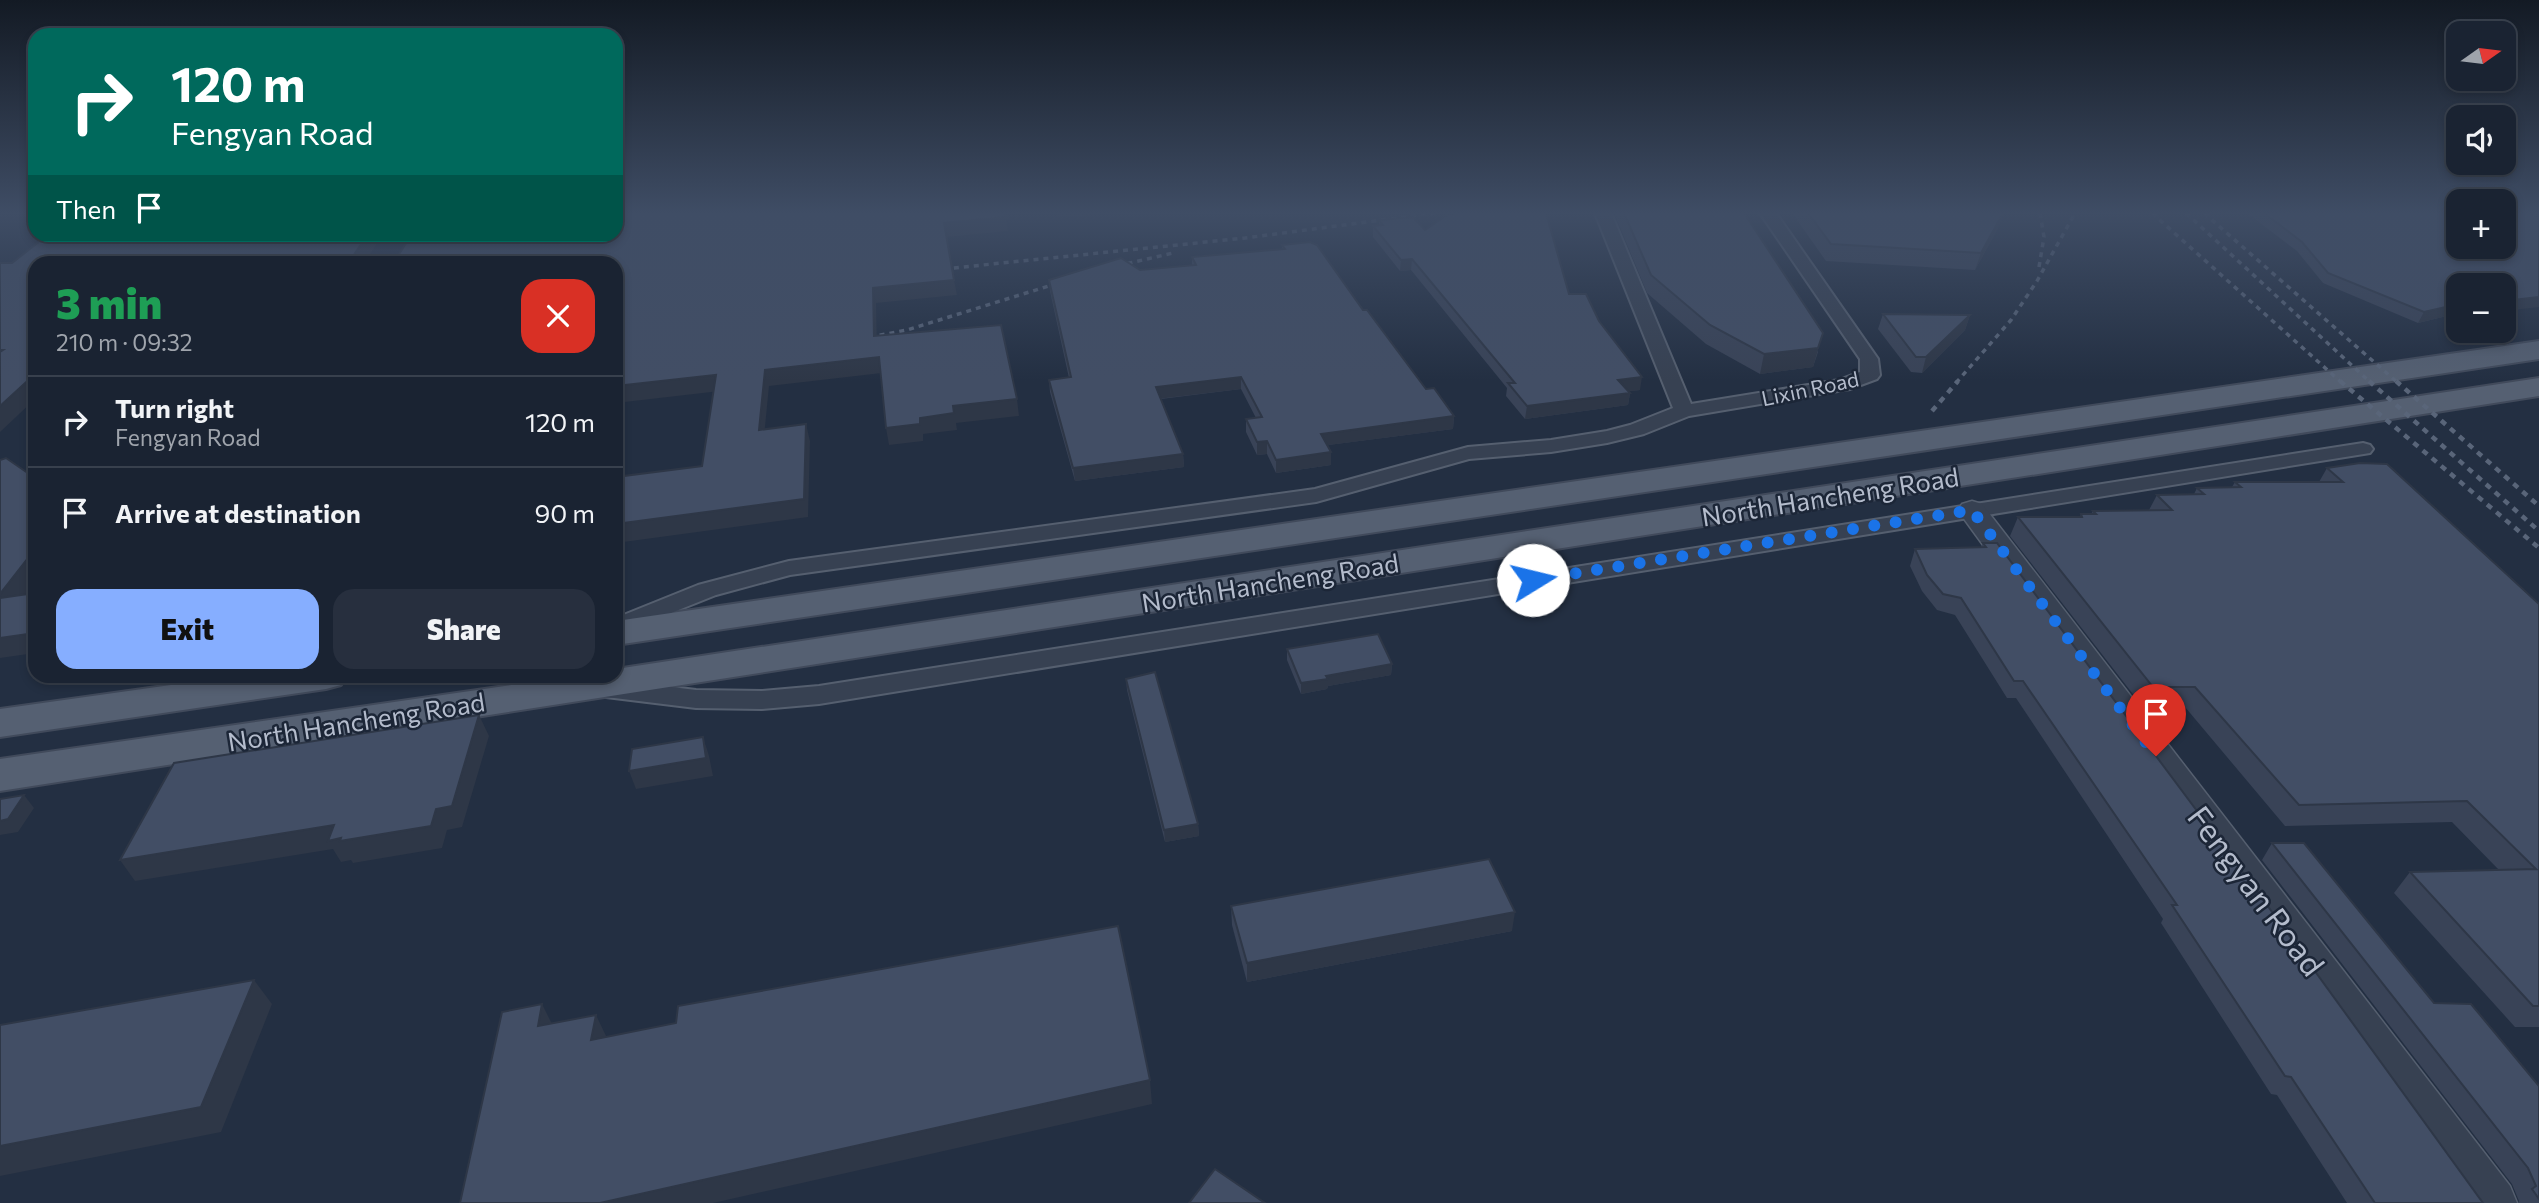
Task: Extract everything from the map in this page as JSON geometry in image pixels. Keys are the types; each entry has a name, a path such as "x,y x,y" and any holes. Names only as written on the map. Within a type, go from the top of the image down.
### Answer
{"main road":[{"name":"North Hancheng Road","path":"623,632 2539,349"},
{"name":"North Hancheng Road","path":"623,682 2539,387"},
{"name":"North Hancheng Road","path":"0,723 277,683"},
{"name":"North Hancheng Road","path":"0,775 615,683"}],"street":[{"path":"623,624 707,590 789,568 1316,495 1468,453 1551,446 1637,430 1684,411 1626,269"},
{"name":"Lixin Road","path":"1684,411 1843,385 1870,375 1869,359 1807,269"},
{"path":"595,686 696,699 762,701 819,695 2363,449"},
{"name":"Fengyan Road","path":"1972,510 2492,1203"}],"building":[{"path":"0,269 28,269 28,380 0,406 0,352 3,350 0,350"},
{"path":"623,269 952,269 954,280 873,288 874,336 1001,325 1017,399 953,406 954,413 920,418 920,424 886,428 879,357 765,370 759,430 806,424 804,499 623,523 623,476 702,466 716,375 623,385"},
{"path":"1085,269 1334,269 1426,389 1434,388 1454,416 1321,434 1331,452 1276,460 1267,441 1257,442 1246,419 1262,417 1241,377 1156,387 1183,454 1073,468 1049,380 1071,377 1049,280"},
{"path":"1420,269 1562,269 1569,294 1586,294 1599,321 1642,377 1618,380 1630,393 1527,406 1508,383 1515,383"},
{"path":"1648,269 1781,269 1823,333 1818,348 1764,354 1710,325 1651,275"},
{"path":"2325,269 2539,269 2539,297 2516,300 2516,273 2446,273 2446,307 2424,312 2328,273"},
{"path":"1883,314 1970,315 1926,357 1916,357"},
{"path":"6,458 28,473 28,558 0,594 0,460"},
{"path":"2360,463 2387,464 2539,604 2539,1006 2533,1006 2410,872 2536,869 2467,801 2299,805 2195,687 2153,687 2018,517 2082,517 2081,514 2096,514 2093,511 2172,510 2157,495 2204,494 2197,488 2241,487 2235,482 2343,482 2327,468"},
{"path":"1983,543 1997,543 2259,894 2483,1203 2375,1203 2291,1077 2285,1076 2172,905 2177,905 2023,681 2014,681 1961,598 1943,594 1927,575 1915,549 1986,547"},
{"path":"28,594 28,634 0,638 0,598"},
{"path":"1378,634 1392,664 1326,676 1328,679 1301,683 1287,649"},
{"path":"1155,672 1198,824 1164,830 1126,679"},
{"path":"479,715 452,806 436,809 431,826 328,841 334,825 120,860 174,763"},
{"path":"703,737 706,758 629,771 632,749"},
{"path":"24,795 8,819 0,821 0,799"},
{"path":"2272,843 2304,843 2434,1003 2471,1004 2539,1086 2539,1199 2532,1189 2536,1186 2528,1168"},
{"path":"1489,859 1515,912 1247,963 1231,906"},
{"path":"1118,926 1150,1080 600,1203 460,1203 502,1012 542,1004 538,1026 596,1015 591,1040 676,1023 678,1006"},
{"path":"254,980 201,1107 0,1146 0,1025"},
{"path":"1215,1169 1265,1203 1189,1203"}],"railway":[{"path":"934,270 942,269"},
{"path":"1956,383 2011,320 2044,269"},
{"path":"2215,269 2342,383"},
{"path":"2247,269 2371,383"},
{"path":"2268,269 2398,383"},
{"path":"860,339 907,330 1068,280"},
{"path":"1932,411 1958,381"},
{"path":"2340,381 2539,548"},
{"path":"2369,381 2539,531"},
{"path":"2396,381 2539,506"}],"route":[{"path":"1533,580 1972,510 2156,756"}]}
